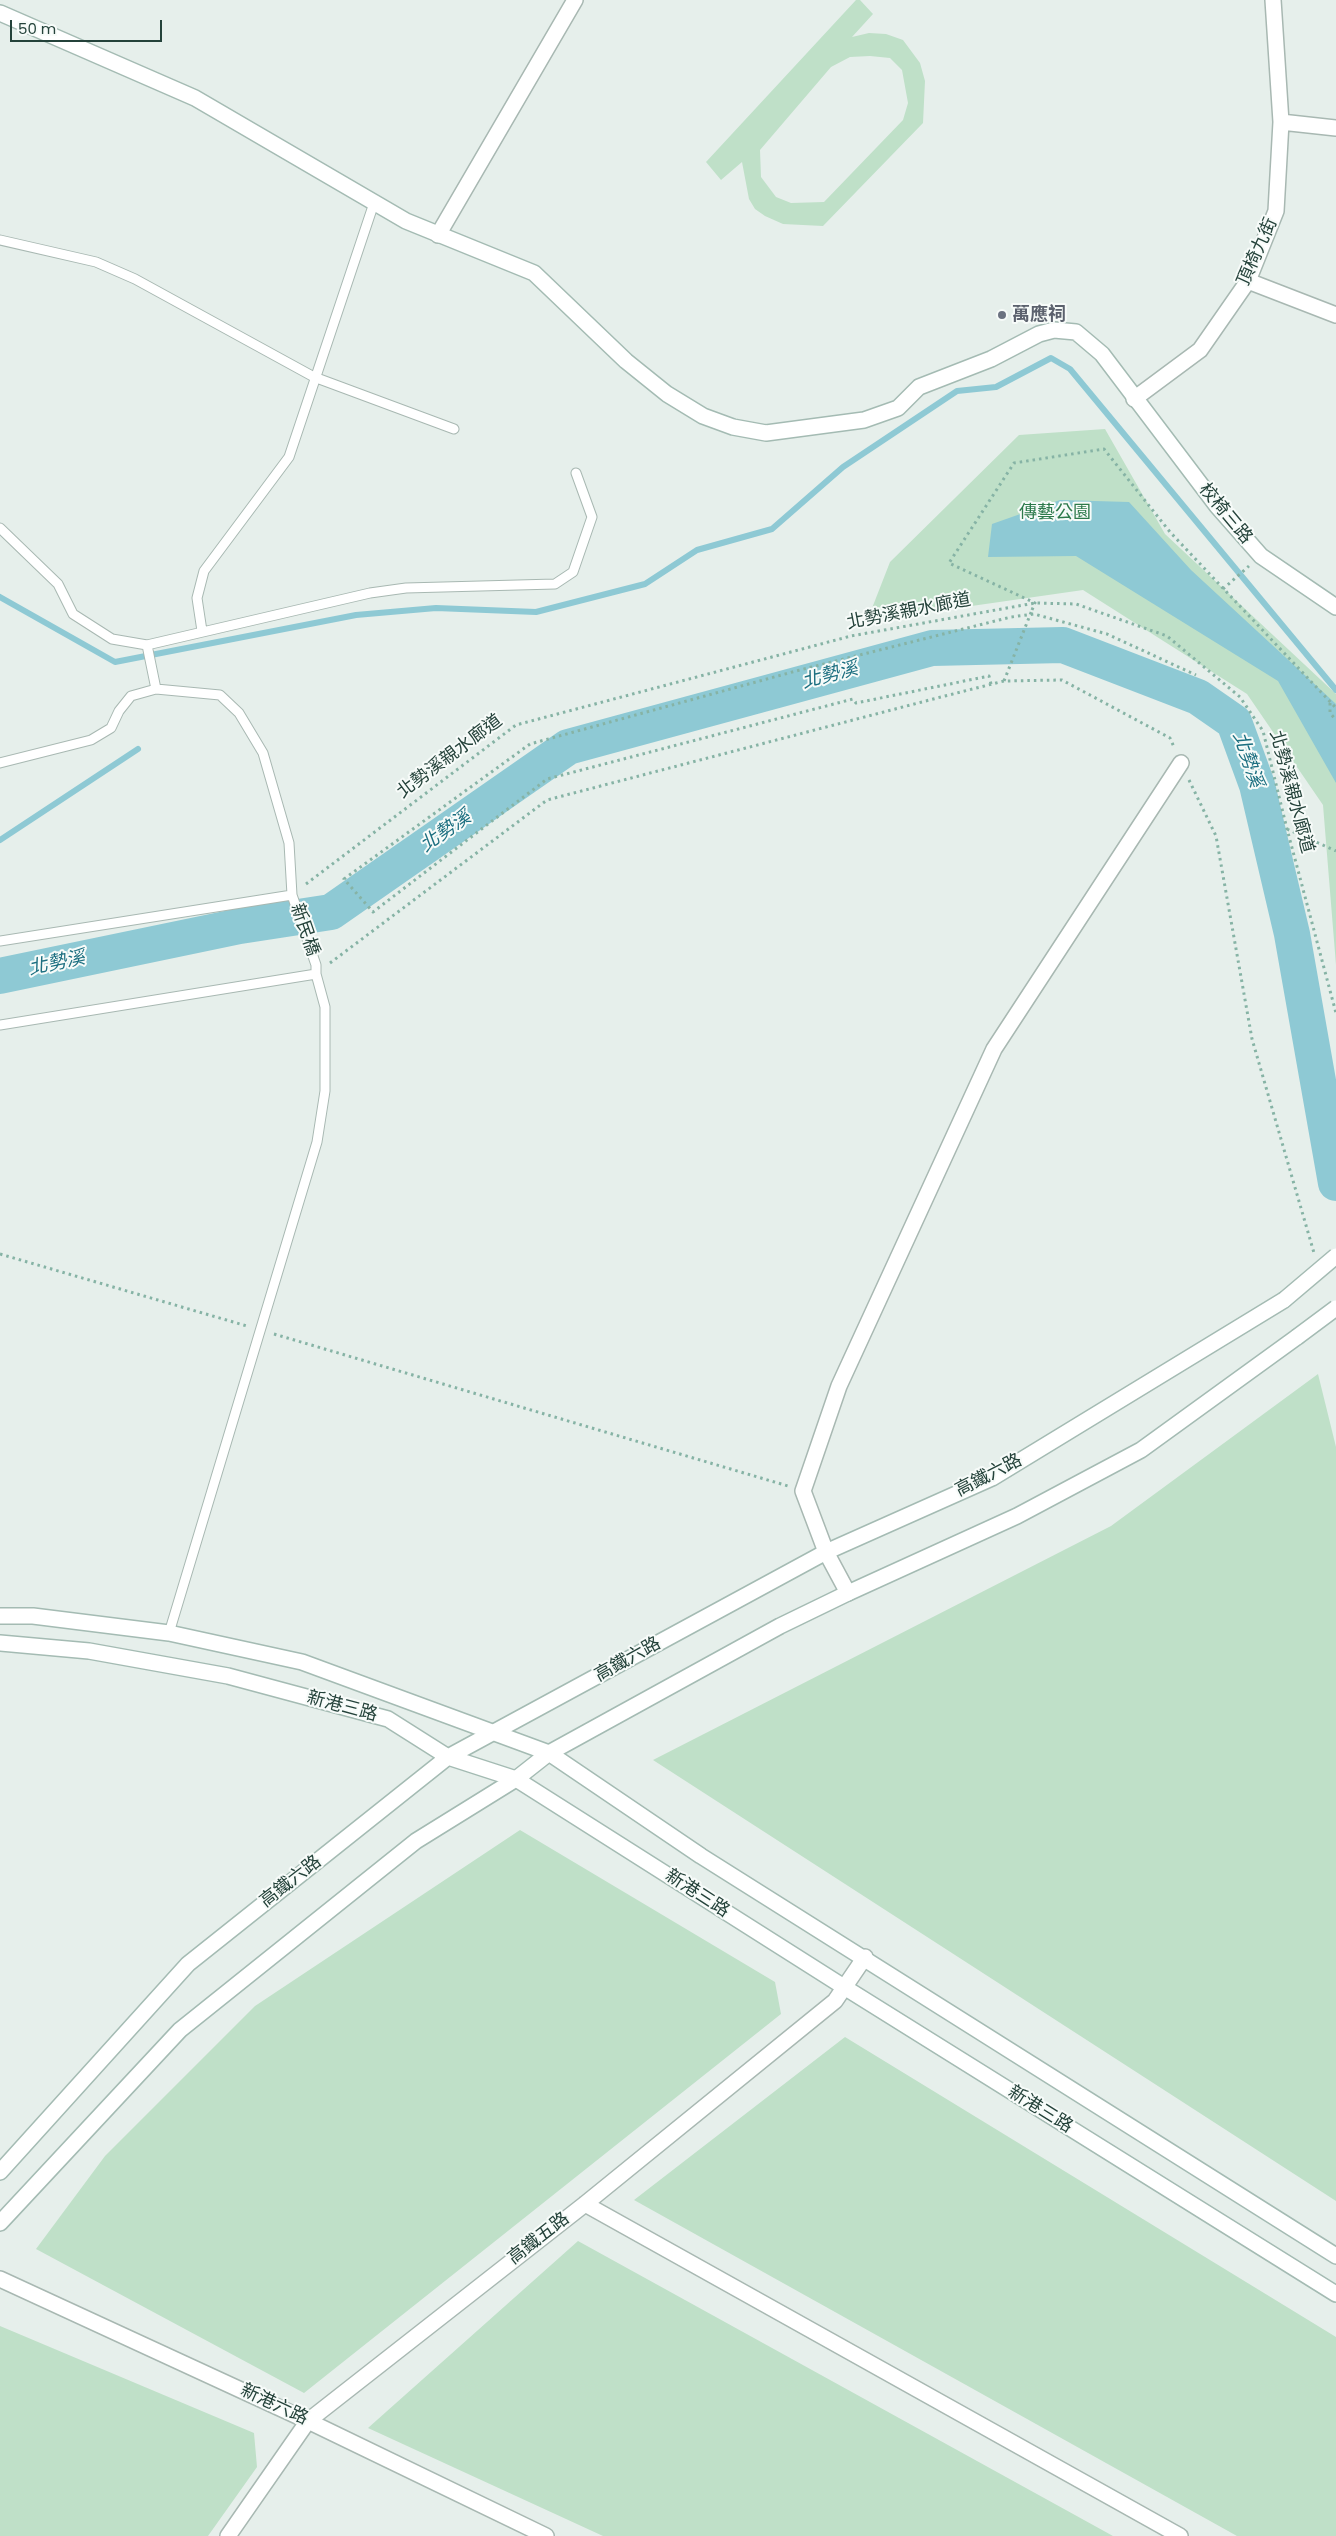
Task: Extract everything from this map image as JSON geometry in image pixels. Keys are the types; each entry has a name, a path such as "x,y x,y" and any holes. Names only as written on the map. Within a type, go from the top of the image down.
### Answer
{"street":[{"path":"438,235 575,0"},
{"name":"頂椅九街","path":"1134,399 1200,350 1248,281 1276,211 1281,122 1273,0"},
{"name":"校椅三路","path":"0,13 195,98 374,203 438,235 534,273 626,361 667,394 703,416 733,427 766,433 864,420 898,408 919,387 991,359 1039,334 1054,330 1076,332 1102,354 1134,399 1217,506 1261,556 1336,607"},
{"path":"1281,122 1336,128"},
{"path":"1248,281 1336,315"},
{"path":"848,1593 826,1552 803,1491 839,1386 994,1049 1181,763"},
{"name":"高鐵六路","path":"0,2172 188,1964 448,1757 494,1734 826,1552 992,1478 1284,1300 1336,1256"},
{"path":"0,2223 180,2030 416,1841 516,1779 549,1754 780,1626 1017,1516 1140,1450 1336,1308"},
{"name":"新港三路","path":"0,1616 33,1616 169,1633 302,1662 549,1754 701,1856 865,1957 1336,2256"},
{"name":"新港三路","path":"0,1643 89,1651 228,1676 388,1719 448,1757 516,1779 844,1987 1336,2294"},
{"name":"高鐵五路","path":"228,2536 308,2421 584,2204 835,2001 865,1957"},
{"path":"584,2204 1180,2536"},
{"name":"新港六路","path":"0,2279 308,2421 546,2536"}],"lane":[{"path":"202,631 197,598 204,571 289,457 314,376 374,203"},
{"path":"0,240 96,262 135,279 314,376 454,429"},
{"path":"0,528 58,584 73,614 112,639 147,646 202,631 370,593 406,588 555,584 574,572 592,517 576,473"},
{"path":"0,763 91,740 111,728 119,711 130,696 156,689 147,646"},
{"name":"新民橋","path":"156,689 220,695 239,713 263,752 289,843 292,895 316,969 325,1007 326,1046 325,1091 318,1142 169,1633"},
{"path":"0,941 292,895"},
{"path":"0,1025 316,969"}],"path":[{"path":"1004,681 1035,603 949,563 1014,463 1104,449 1170,532 1336,708"},
{"path":"1223,589 1261,556"},
{"name":"北勢溪親水廊道","path":"292,895 516,724 851,636 1035,603 1076,604 1167,636 1240,697 1263,731 1286,829 1336,1012"},
{"path":"991,684 989,676 856,703 853,699 547,780 373,912 344,878 530,744 796,671 1011,617 1034,614 1107,634 1196,675"},
{"path":"316,969 547,800 991,684 1004,681 1062,680 1170,738 1216,836 1252,1039 1314,1254"},
{"path":"1330,703 1330,713 1336,720"},
{"path":"1286,829 1336,851"},
{"path":"0,1254 803,1491"}],"green space":[{"path":"856,0 860,0 873,14 852,37 869,33 886,34 903,40 920,63 925,81 923,123 823,226 783,224 765,216 755,209 749,199 742,162 721,180 706,162","holes":["850,57 890,58 902,70 908,103 903,120 824,202 791,203 776,197 761,177 760,150 831,67"]},
{"name":"傳藝公園","path":"1105,429 1165,534 1336,694 1336,965 1323,805 1247,694 1083,590 867,621 890,562 1019,435"},
{"path":"1318,1374 1336,1447 1336,2201 653,1760 1111,1526"},
{"path":"520,1830 775,1982 781,2014 304,2393 36,2249 105,2156 255,2006"},
{"path":"845,2037 1336,2337 1336,2536 1237,2536 634,2200"},
{"path":"578,2241 1113,2536 603,2536 368,2428"},
{"path":"0,2326 254,2433 257,2467 208,2536 0,2536"}],"water":[{"path":"1060,500 1129,502 1191,570 1336,704 1336,783 1278,681 1076,556 988,557 992,524"}],"waterway":[{"path":"0,597 115,662 356,615 436,608 536,612 645,584 697,550 772,529 843,467 957,391 996,387 1051,358 1070,369 1336,690"},
{"name":"北勢溪","path":"0,976 240,926 331,912 568,747 932,648 1063,645 1198,697 1234,722 1257,785 1292,934 1336,1183"},
{"path":"0,840 138,749"}],"place":[{"name":"萬應祠","path":"1002,315"}]}
